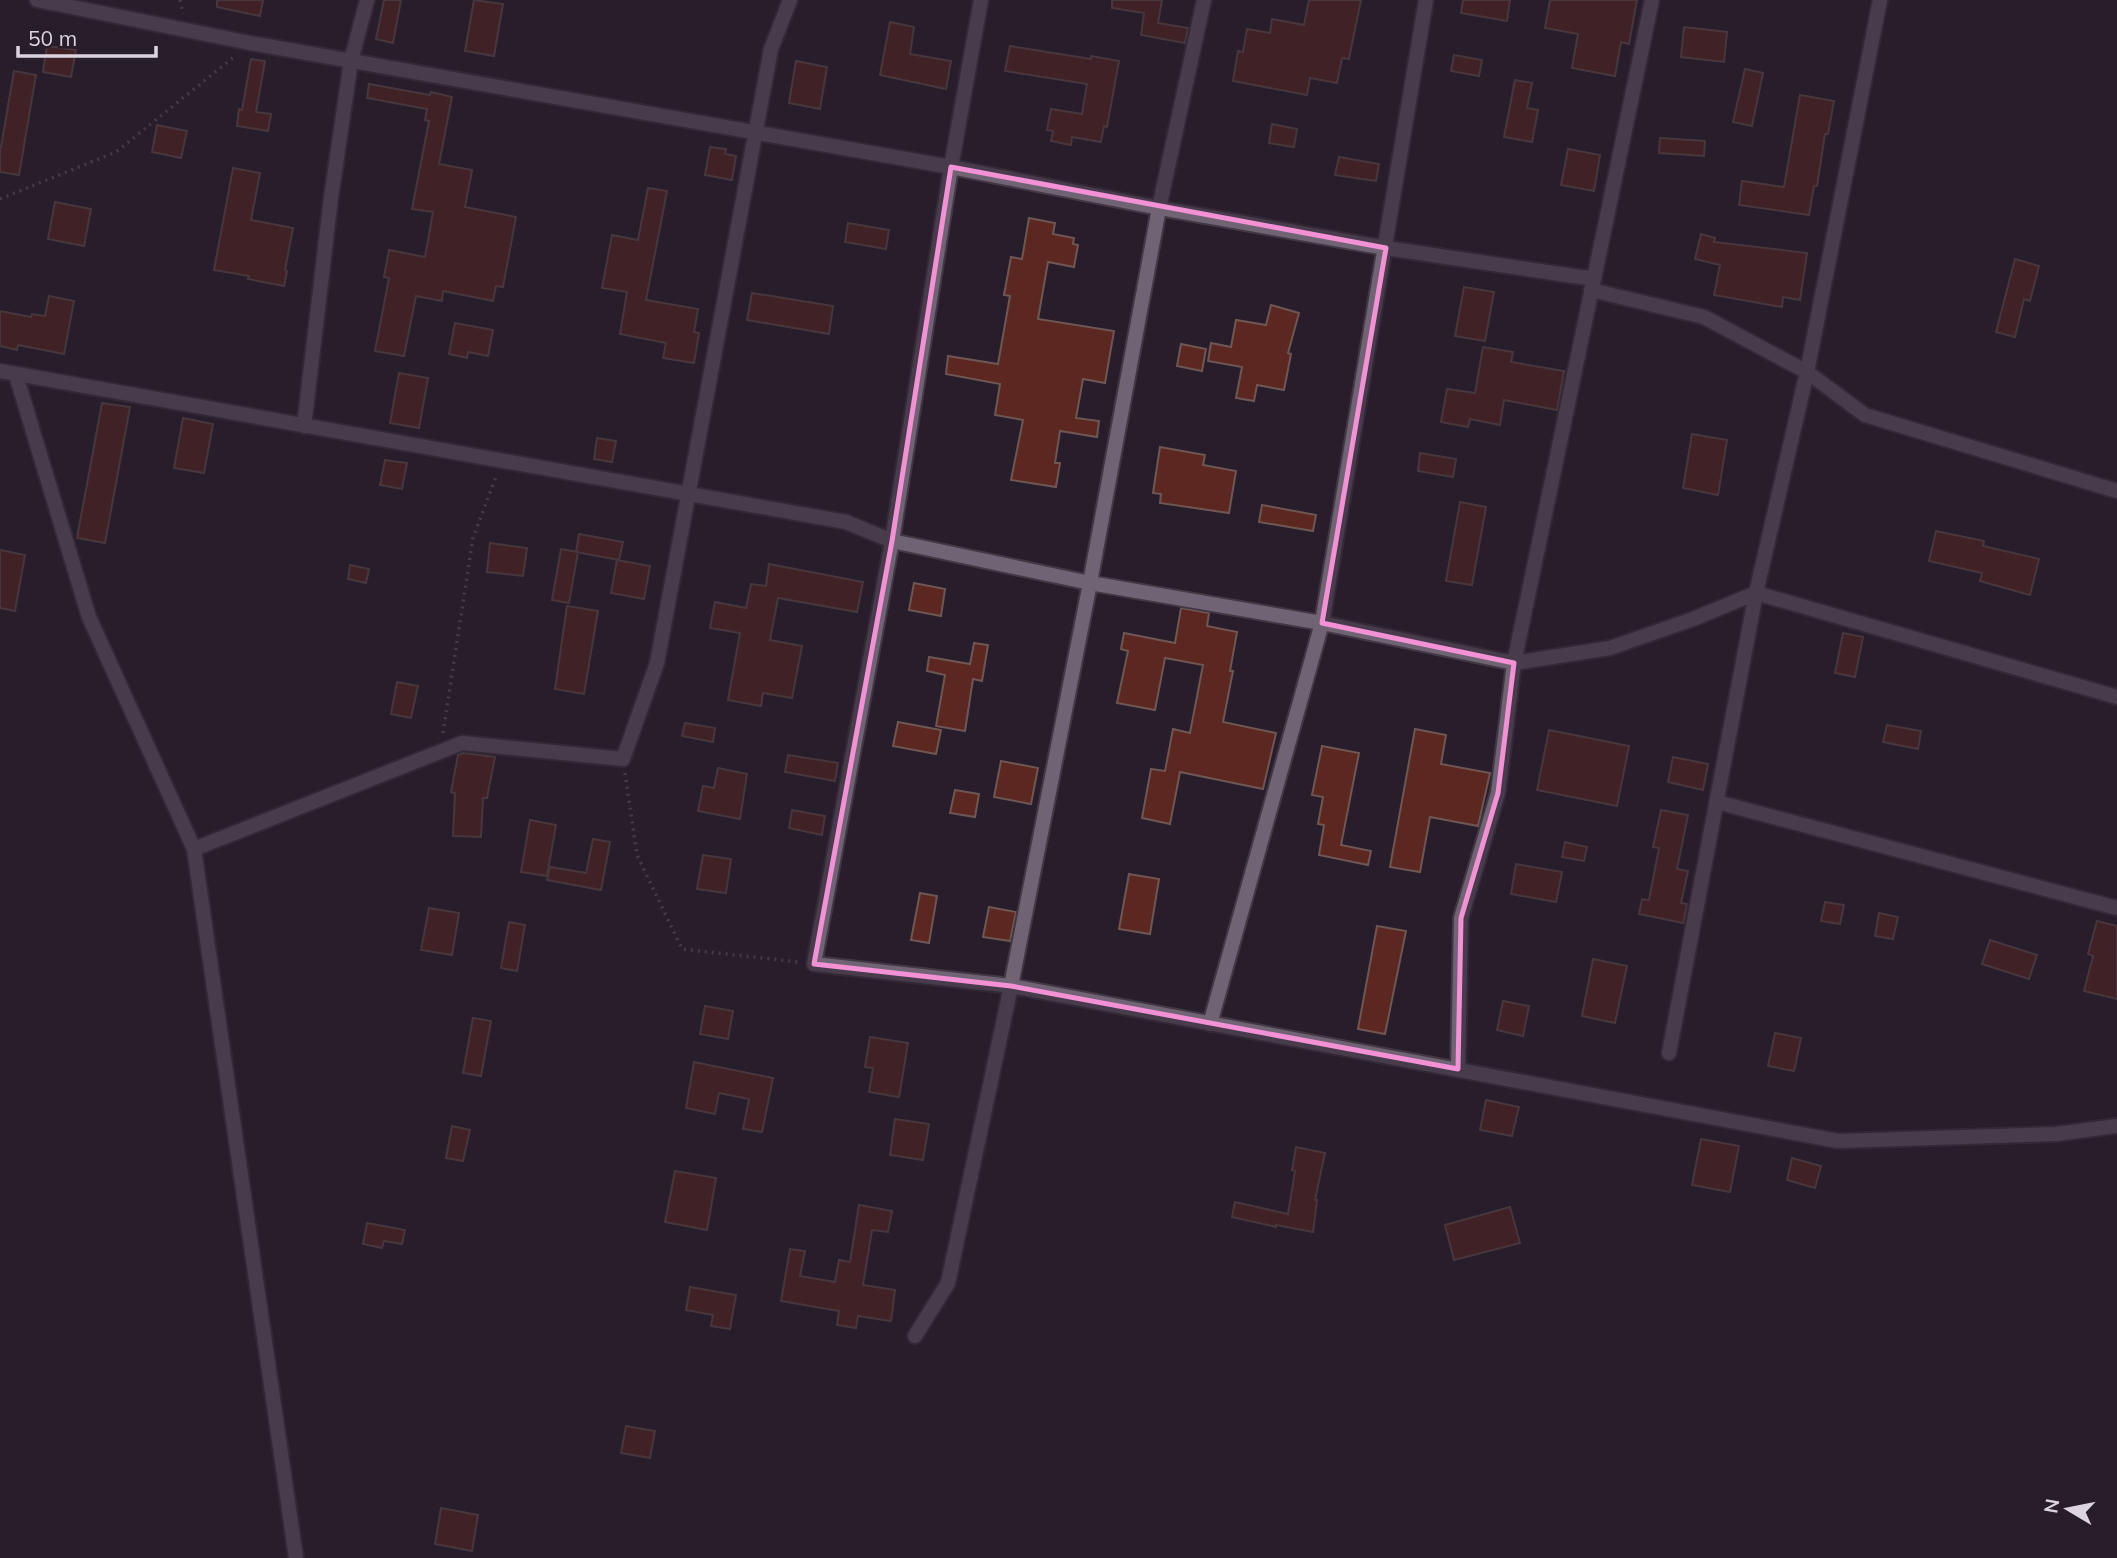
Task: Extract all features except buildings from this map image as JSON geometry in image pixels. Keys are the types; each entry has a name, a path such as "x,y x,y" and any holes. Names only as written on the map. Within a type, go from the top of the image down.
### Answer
{"street":[{"path":"37,0 250,43 1593,284 1704,317 1807,372 1865,415 2117,491"},
{"path":"304,426 331,198 351,61 367,0"},
{"path":"194,849 462,743 623,759 657,663 771,49 790,0"},
{"path":"981,0 951,167 892,541 814,964 1011,986 1838,1141 2056,1134 2117,1126"},
{"path":"915,1336 948,1283 1011,986 1090,583 1159,208 1204,0"},
{"path":"1210,1024 1322,623 1426,0"},
{"path":"1458,1069 1461,918 1498,793 1514,663 1652,0"},
{"path":"1669,1053 1756,593 1807,372 1880,0"},
{"path":"0,371 846,522 892,541 1090,583 1322,623 1514,663 1610,648 1693,619 1756,593 2117,697"},
{"path":"16,374 89,617 194,849 296,1558"},
{"path":"1717,802 2117,908"}],"path":[{"path":"0,199 116,152 250,43"},
{"path":"440,752 473,538 502,461"},
{"path":"623,759 637,855 682,949 814,964"}],"highlighted area":[{"path":"951,167 1386,248 1322,623 1514,663 1498,793 1461,918 1458,1069 1011,986 814,964 892,541"}]}
